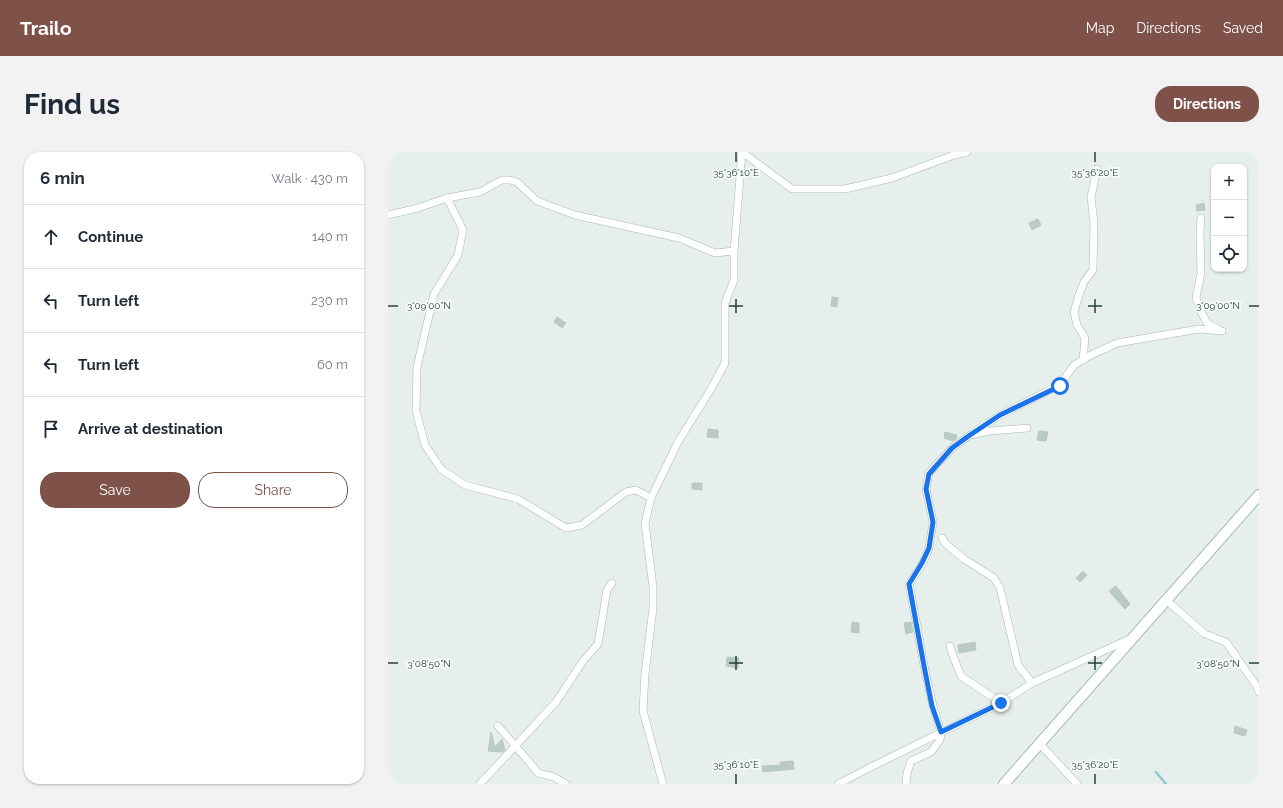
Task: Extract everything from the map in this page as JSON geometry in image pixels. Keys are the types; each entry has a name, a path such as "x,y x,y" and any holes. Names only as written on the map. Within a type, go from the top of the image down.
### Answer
{"main road":[{"path":"1004,784 1259,495"}],"street":[{"path":"742,152 792,189 845,189 892,178 954,155 967,152"},
{"path":"663,784 643,711 645,674 653,608 653,586 645,523 651,498 678,442 711,389 725,362 726,303 734,280 734,251 742,152"},
{"path":"1084,360 1085,338 1077,325 1074,312 1084,282 1094,270 1094,223 1091,197 1097,169"},
{"path":"388,215 418,208 447,198 480,192 502,180 510,180 517,182 537,201 575,215 679,238 715,253 734,251"},
{"path":"447,198 463,230 458,255 434,294 417,367 416,411 425,445 441,469 465,486 518,499 566,528 582,525 626,492 636,490 651,498"},
{"path":"906,784 907,773 911,760 931,752 940,740 941,732 932,706 909,584 929,548 933,522 926,489 929,474 952,448 970,435 1000,415 1060,386 1074,365 1117,343 1199,329 1222,331 1208,324 1201,312 1196,298 1201,274 1201,218"},
{"path":"970,435 990,431 1027,428"},
{"path":"942,538 946,544 964,559 994,578 1002,595 1018,665 1032,682"},
{"path":"480,784 556,702 583,661 598,644 607,590 612,583"},
{"path":"1166,600 1205,634 1226,642 1256,685 1259,692"},
{"path":"838,784 1001,703 1032,682 1131,639"},
{"path":"950,646 961,676 1001,703"},
{"path":"498,726 538,773 554,777 566,784"},
{"path":"1039,743 1077,784"}],"building":[{"path":"1204,203 1205,210 1197,211 1196,205"},
{"path":"1038,219 1041,225 1032,230 1029,223"},
{"path":"832,297 838,298 837,307 831,306"},
{"path":"557,317 566,323 562,328 554,322"},
{"path":"708,429 718,430 718,438 707,437"},
{"path":"1039,431 1048,432 1046,441 1037,440"},
{"path":"945,432 957,435 956,439 953,441 944,438"},
{"path":"692,483 702,483 702,490 692,489"},
{"path":"1083,571 1087,575 1080,582 1076,578"},
{"path":"1116,586 1130,604 1125,609 1109,591"},
{"path":"852,622 859,623 859,633 851,632"},
{"path":"911,622 913,632 906,634 904,623"},
{"path":"975,642 976,650 959,653 958,645"},
{"path":"727,657 739,658 738,668 726,666"},
{"path":"1235,726 1247,730 1245,736 1234,733"},
{"path":"491,732 495,747 502,739 505,750 503,752 488,751"},
{"path":"793,761 794,769 763,772 762,766 781,765 780,762"}],"waterway":[{"path":"1156,772 1166,784"}],"route":[{"path":"1001,703 941,732 932,706 909,584 929,548 932,534 933,522 926,489 929,474 952,448 1000,415 1060,386"}]}
